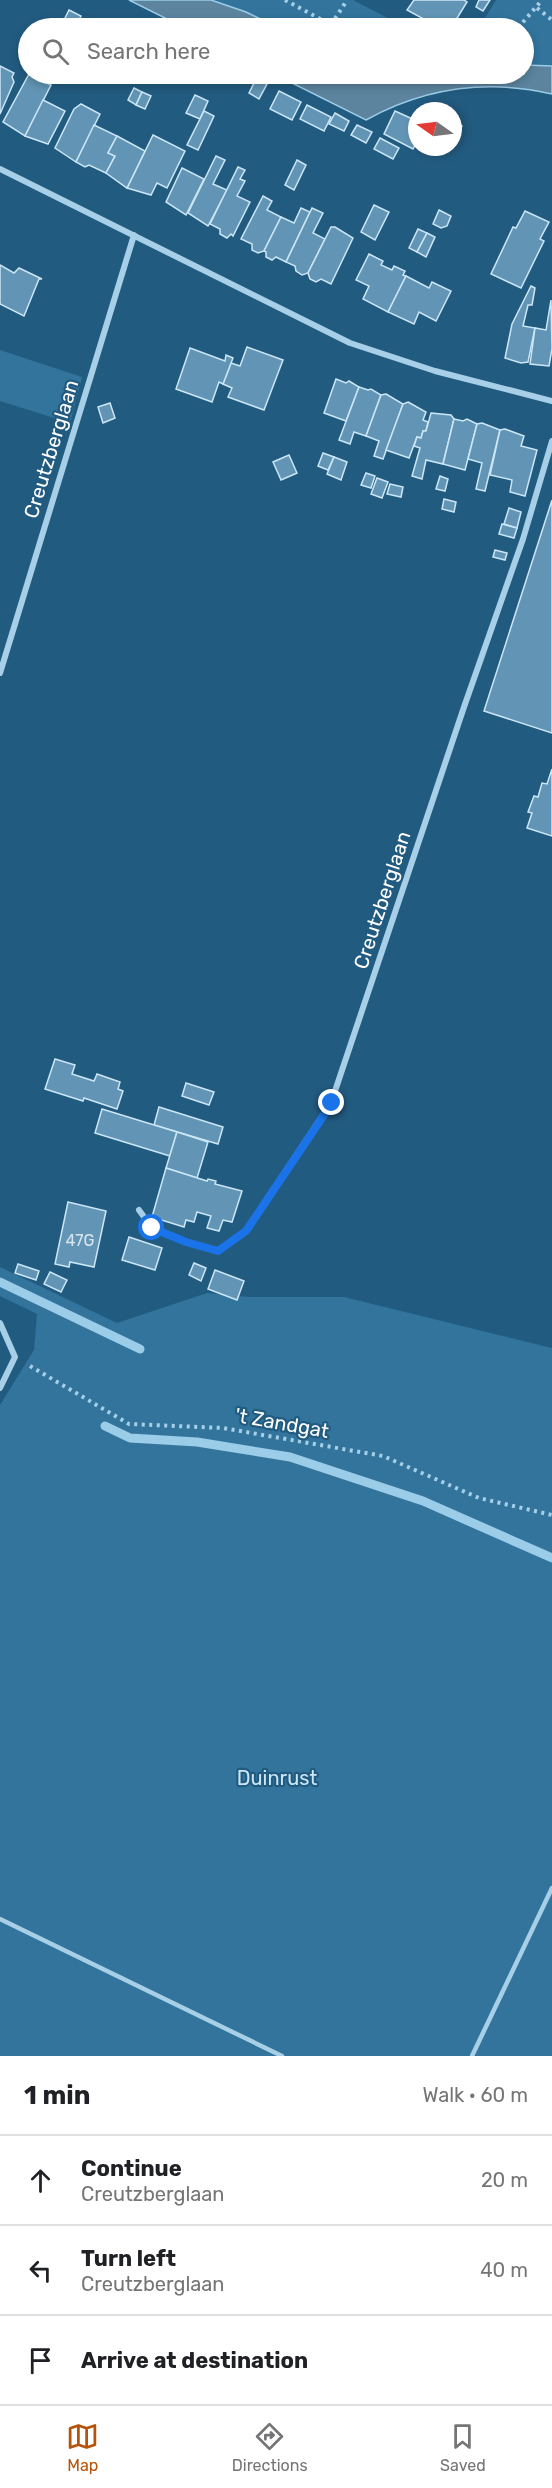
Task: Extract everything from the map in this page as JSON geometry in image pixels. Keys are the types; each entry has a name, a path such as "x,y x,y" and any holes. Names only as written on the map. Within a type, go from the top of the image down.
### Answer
{"street":[{"path":"0,170 350,343 435,371 552,401"},
{"name":"Creutzberglaan","path":"0,673 134,235"},
{"name":"Creutzberglaan","path":"139,1210 152,1228 186,1242 218,1251 246,1231 332,1103 464,707 523,539 552,441"},
{"path":"0,1323 15,1357 0,1388"}],"lane":[{"path":"472,2056 552,1887"},
{"path":"0,1919 282,2056"}],"path":[{"path":"285,0 318,18"},
{"path":"335,18 347,0"},
{"path":"528,18 542,0"},
{"path":"537,8 552,20"},
{"name":"'t Zandgat","path":"15,1357 129,1424 223,1428 383,1456 479,1498 552,1515"}],"green space":[{"path":"211,0 353,0 388,18 257,18"},
{"path":"496,0 552,0 552,66 534,65 534,18 485,18"},
{"path":"0,350 82,377 70,423 0,401"},
{"name":"Duinrust","path":"0,1267 117,1323 207,1293 249,1297 344,1297 552,1348 552,2056 0,2056 0,1405 34,1350 37,1314 0,1296"}],"shaded area":[{"path":"129,0 211,0 258,18 165,18"},
{"path":"534,65 552,66 552,94 504,87 456,89 410,100 366,120 294,84 534,84"}],"building":[{"path":"414,0 464,0 467,2 457,18 422,18 407,10"},
{"path":"479,0 490,0 483,11 476,7"},
{"path":"69,10 81,16 80,18 65,18"},
{"path":"0,66 14,73 12,77 14,82 0,114"},
{"path":"24,84 51,85 25,136 3,122"},
{"path":"254,84 267,84 259,99 249,93"},
{"path":"134,88 142,92 136,105 128,100"},
{"path":"279,91 301,102 292,120 270,109"},
{"path":"142,92 151,96 145,109 136,105"},
{"path":"195,95 208,101 200,119 186,113"},
{"path":"43,100 65,111 48,144 25,136"},
{"path":"81,104 100,114 76,162 55,148 74,109"},
{"path":"307,105 331,117 324,131 300,119"},
{"path":"204,111 214,116 198,150 187,145"},
{"path":"395,111 408,117 408,146 384,134"},
{"path":"335,113 349,121 344,131 329,124"},
{"path":"94,125 117,136 108,153 115,156 106,173 76,162"},
{"path":"357,125 372,132 366,143 351,135"},
{"path":"153,135 185,151 167,188 157,183 151,195 127,188"},
{"path":"117,136 145,151 127,188 106,173 115,156 108,153"},
{"path":"380,138 399,148 393,159 374,149"},
{"path":"216,156 225,160 213,184 227,190 208,226 188,213"},
{"path":"297,160 306,165 294,190 285,185"},
{"path":"238,167 245,170 240,179 245,181 237,196 250,202 233,236 231,234 227,238 220,234 220,229 210,224"},
{"path":"182,168 204,179 186,215 166,202"},
{"path":"263,196 272,201 267,210 281,217 264,251 258,253 252,250 252,244 241,239"},
{"path":"374,205 389,212 375,240 361,232"},
{"path":"301,208 310,212 286,262 276,257 272,260 266,257 264,251 281,217 294,223"},
{"path":"312,208 323,213 313,233 325,239 308,273 302,275 296,271 295,266 286,262"},
{"path":"439,210 451,216 447,226 441,228 433,224"},
{"path":"525,211 549,222 540,239 544,241 521,288 491,274 513,227 516,228"},
{"path":"331,227 353,238 331,284 321,279 316,282 310,279 308,273"},
{"path":"418,229 427,233 417,252 409,248"},
{"path":"427,233 435,237 426,257 417,252"},
{"path":"369,254 383,261 381,265 392,270 394,266 405,271 403,275 406,276 388,312 363,299 369,286 356,280"},
{"path":"0,265 14,273 19,268 42,279 39,279 24,316 0,304"},
{"path":"406,276 429,288 432,282 451,291 436,321 419,312 414,324 388,312"},
{"path":"531,286 535,288 532,305 528,305 523,326 535,328 528,362 521,363 505,358 512,324"},
{"path":"551,300 552,349 549,366 530,364 535,328 546,330"},
{"path":"247,347 283,360 264,410 228,397 232,388 223,384 231,363 240,366"},
{"path":"190,348 225,361 226,355 233,358 223,384 219,382 212,402 176,389"},
{"path":"336,379 346,383 349,381 359,387 346,421 324,413"},
{"path":"359,387 371,389 381,395 366,436 354,432 350,444 339,440"},
{"path":"386,394 403,404 383,459 374,456 379,441 366,436 381,395"},
{"path":"408,402 426,412 423,420 428,422 421,438 417,437 409,458 386,450 403,404"},
{"path":"110,403 115,418 103,423 98,407"},
{"path":"431,413 451,415 454,419 443,464 426,460 422,479 412,476 420,448 414,446 417,437 421,438 423,431 426,431"},
{"path":"454,419 463,421 467,419 477,424 465,470 443,464"},
{"path":"482,423 500,430 485,491 476,489 482,463 468,459 477,424"},
{"path":"505,429 524,436 521,446 537,450 525,496 510,492 512,480 490,475 500,430"},
{"path":"323,453 334,457 328,470 318,466"},
{"path":"289,455 297,473 281,480 273,462"},
{"path":"334,457 347,462 341,480 327,474"},
{"path":"366,473 375,476 371,488 361,485"},
{"path":"440,476 448,479 445,491 436,489"},
{"path":"377,478 388,482 382,498 371,494"},
{"path":"390,484 403,487 401,497 387,494"},
{"path":"444,499 456,502 454,512 442,509"},
{"path":"552,500 552,733 484,711"},
{"path":"509,508 521,512 517,528 504,524"},
{"path":"502,524 517,528 514,538 499,534"},
{"path":"495,550 507,553 505,560 493,557"},
{"path":"552,769 552,836 527,828 532,813 528,812 534,796 538,797 542,783 547,784"},
{"path":"55,1059 75,1065 72,1074 94,1081 97,1074 120,1082 118,1089 123,1091 117,1109 45,1089"},
{"path":"186,1083 214,1092 209,1105 182,1096"},
{"path":"159,1107 223,1127 218,1144 154,1125"},
{"path":"102,1109 177,1132 170,1156 95,1133"},
{"path":"177,1132 208,1142 197,1178 166,1168"},
{"path":"166,1168 207,1181 208,1179 216,1181 215,1184 242,1191 232,1222 223,1220 219,1231 207,1228 211,1216 197,1212 194,1222 186,1220 184,1227 152,1217"},
{"path":"68,1202 106,1211 94,1267 70,1262 69,1267 55,1264"},
{"path":"129,1237 162,1248 155,1270 122,1260"},
{"path":"194,1263 206,1268 201,1281 189,1275"},
{"path":"18,1264 39,1271 36,1280 15,1273"},
{"path":"215,1270 244,1281 237,1300 208,1289"},
{"path":"50,1272 67,1280 61,1292 44,1284"}],"waterway":[{"path":"0,1282 140,1349"},
{"path":"105,1426 130,1438 197,1442 290,1457 423,1501 552,1558"}],"route":[{"path":"152,1228 186,1242 218,1251 246,1231 282,1173 332,1103"}]}
